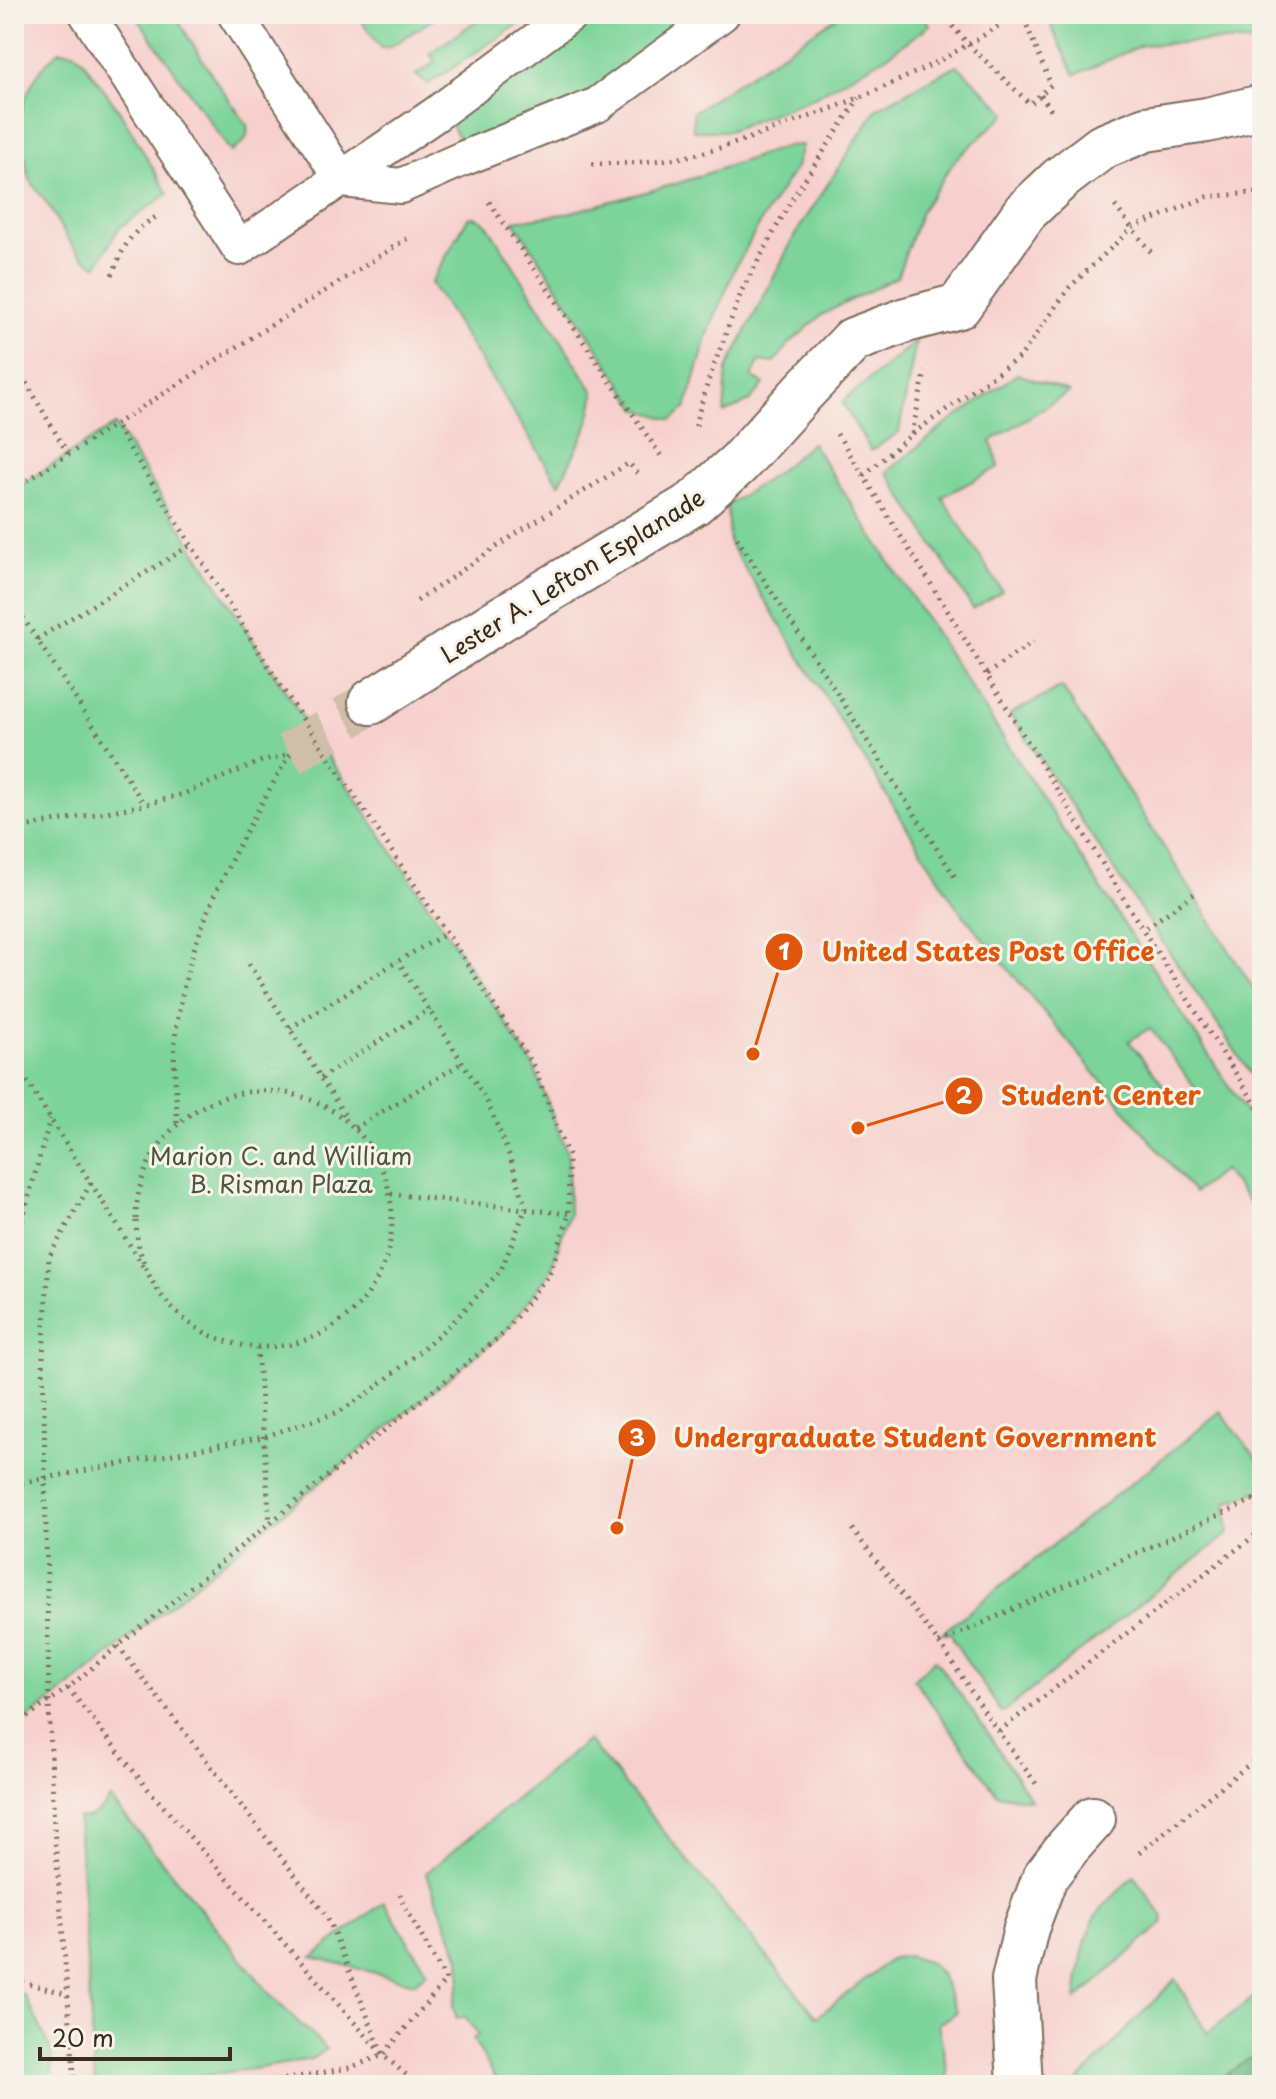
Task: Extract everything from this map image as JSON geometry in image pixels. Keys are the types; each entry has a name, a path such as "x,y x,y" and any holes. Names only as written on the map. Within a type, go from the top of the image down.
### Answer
{"street":[{"name":"Lester A. Lefton Esplanade","path":"371,702 700,497 739,463 853,340 906,320 959,306 1025,212 1060,179 1102,147 1146,129 1207,120 1262,107"},
{"path":"1020,2085 1014,1980 1026,1928 1045,1877 1093,1819"}],"lane":[{"path":"87,14 239,248 436,114 571,14"},
{"path":"235,14 342,180"},
{"path":"342,180 401,186 597,105 722,14"}],"path":[{"path":"587,164 635,163 685,156 740,141 905,79 968,44 993,30 1019,14 1051,85 1030,104 968,44 942,14"},
{"path":"700,497 696,421 742,290 792,199 859,98"},
{"path":"864,475 912,434 1021,356 1069,288 1132,228 1207,197 1262,192"},
{"path":"486,198 700,497 957,880"},
{"path":"112,275 132,235 139,227 164,212"},
{"path":"1121,215 1154,256"},
{"path":"14,489 418,232"},
{"path":"14,362 69,454"},
{"path":"805,390 864,475 1143,930 1262,1114"},
{"path":"14,1726 68,1688 504,1333 551,1271 569,1214 568,1156 534,1067 308,727 115,425"},
{"path":"523,529 629,463 638,474"},
{"path":"37,639 191,545"},
{"path":"14,604 144,805"},
{"path":"987,674 1033,641"},
{"path":"14,829 144,805 183,794 262,761 290,754 239,842 208,906 189,963 175,1033 177,1124"},
{"path":"1143,930 1194,894"},
{"path":"290,1028 447,933"},
{"path":"14,1484 263,1437 339,1412 411,1359 456,1319 501,1270 526,1208 510,1157 487,1101 398,961"},
{"path":"249,964 348,1121"},
{"path":"321,1078 430,1009"},
{"path":"14,1061 148,1274 167,1303 192,1326 223,1342 257,1348 296,1345 331,1329 361,1304 382,1271 392,1234 391,1194 378,1159 348,1121 322,1104 294,1094 263,1091 224,1097 203,1106 177,1124 147,1166 136,1217 137,1239 148,1274"},
{"path":"355,1128 462,1063"},
{"path":"14,1251 50,1118"},
{"path":"75,2085 54,1827 43,1356 49,1257 91,1183"},
{"path":"391,1194 569,1214"},
{"path":"257,1348 270,1523"},
{"path":"939,1643 1253,1500 1262,1513"},
{"path":"852,1529 939,1643 1037,1785"},
{"path":"999,1731 1262,1530"},
{"path":"118,1646 328,1918 383,2055"},
{"path":"68,1688 147,1788 383,2055 418,2085"},
{"path":"1132,1859 1262,1754"},
{"path":"253,2085 349,2068 383,2055 446,1980 400,1894"},
{"path":"14,1980 68,1994"}],"shaded area":[{"path":"14,14 1262,14 1262,2085 14,2085"}],"green space":[{"path":"135,14 174,14 247,125 246,138 239,147 231,152"},
{"path":"357,14 441,14 390,47 381,48"},
{"path":"486,14 534,14 428,84 416,75 435,62 430,53"},
{"path":"600,14 702,14 564,111 463,146 448,120"},
{"path":"841,14 921,14 930,25 884,58 812,98 728,131 693,131 693,112"},
{"path":"1045,14 1262,14 1262,43 1214,41 1142,45 1075,75"},
{"path":"59,51 74,52 81,58 122,115 168,194 119,228 97,266 75,249 32,183 21,143 21,118 28,92 41,69"},
{"path":"957,65 1007,113 956,159 921,211 897,277 823,314 789,344 774,363 759,361 752,377 764,384 750,401 724,413 727,369 795,235 877,108"},
{"path":"802,145 796,167 735,268 709,331 686,408 672,420 638,409 514,221 564,214 679,183 787,146"},
{"path":"474,217 488,226 594,392 586,427 559,484 431,283 468,218"},
{"path":"916,341 899,432 871,451 842,402"},
{"path":"1017,374 1069,392 991,441 999,467 942,497 1002,591 973,609 887,472 941,428"},
{"name":"Marion C. and William B. Risman Plaza","path":"115,425 315,737 534,1067 568,1156 569,1214 551,1271 504,1333 14,1729 14,489"},
{"path":"812,443 1262,1137 1262,1217 1223,1170 1194,1193 956,906 729,543 727,505 774,475","holes":["1150,1028 1197,1090 1178,1104 1129,1041"]},
{"path":"1062,687 1262,1002 1262,1091 1010,714"},
{"path":"1221,1412 1262,1465 1262,1490 1226,1503 1229,1533 1002,1713 953,1640 952,1633 942,1633"},
{"path":"935,1659 1031,1800 997,1794 914,1679"},
{"path":"588,1740 817,2017 892,1958 909,1956 930,1963 941,1975 957,2012 938,2024 948,2073 945,2085 502,2085 473,2039 478,2035 465,2017 457,2019 453,2006 461,1978 460,1957 426,1873"},
{"path":"110,1798 274,1999 327,2049 311,2059 260,2068 145,2083 95,2085 78,1818 97,1813"},
{"path":"1134,1876 1163,1917 1163,1923 1076,2000 1083,1952 1095,1918"},
{"path":"384,1902 427,1972 414,1983 313,1957"},
{"path":"1175,1979 1207,2033 1262,1991 1262,2058 1249,2059 1211,2085 1079,2085 1078,2081"},
{"path":"14,1992 24,1995 51,2048 53,2085 14,2085"},
{"path":"1262,2058 1262,2085 1211,2085 1249,2059"}],"tunnel":[{"path":"290,754 371,702"}],"place":[{"name":"United States Post Office","path":"753,1054"},
{"name":"Student Center","path":"858,1128"},
{"name":"Undergraduate Student Government","path":"617,1528"}]}
